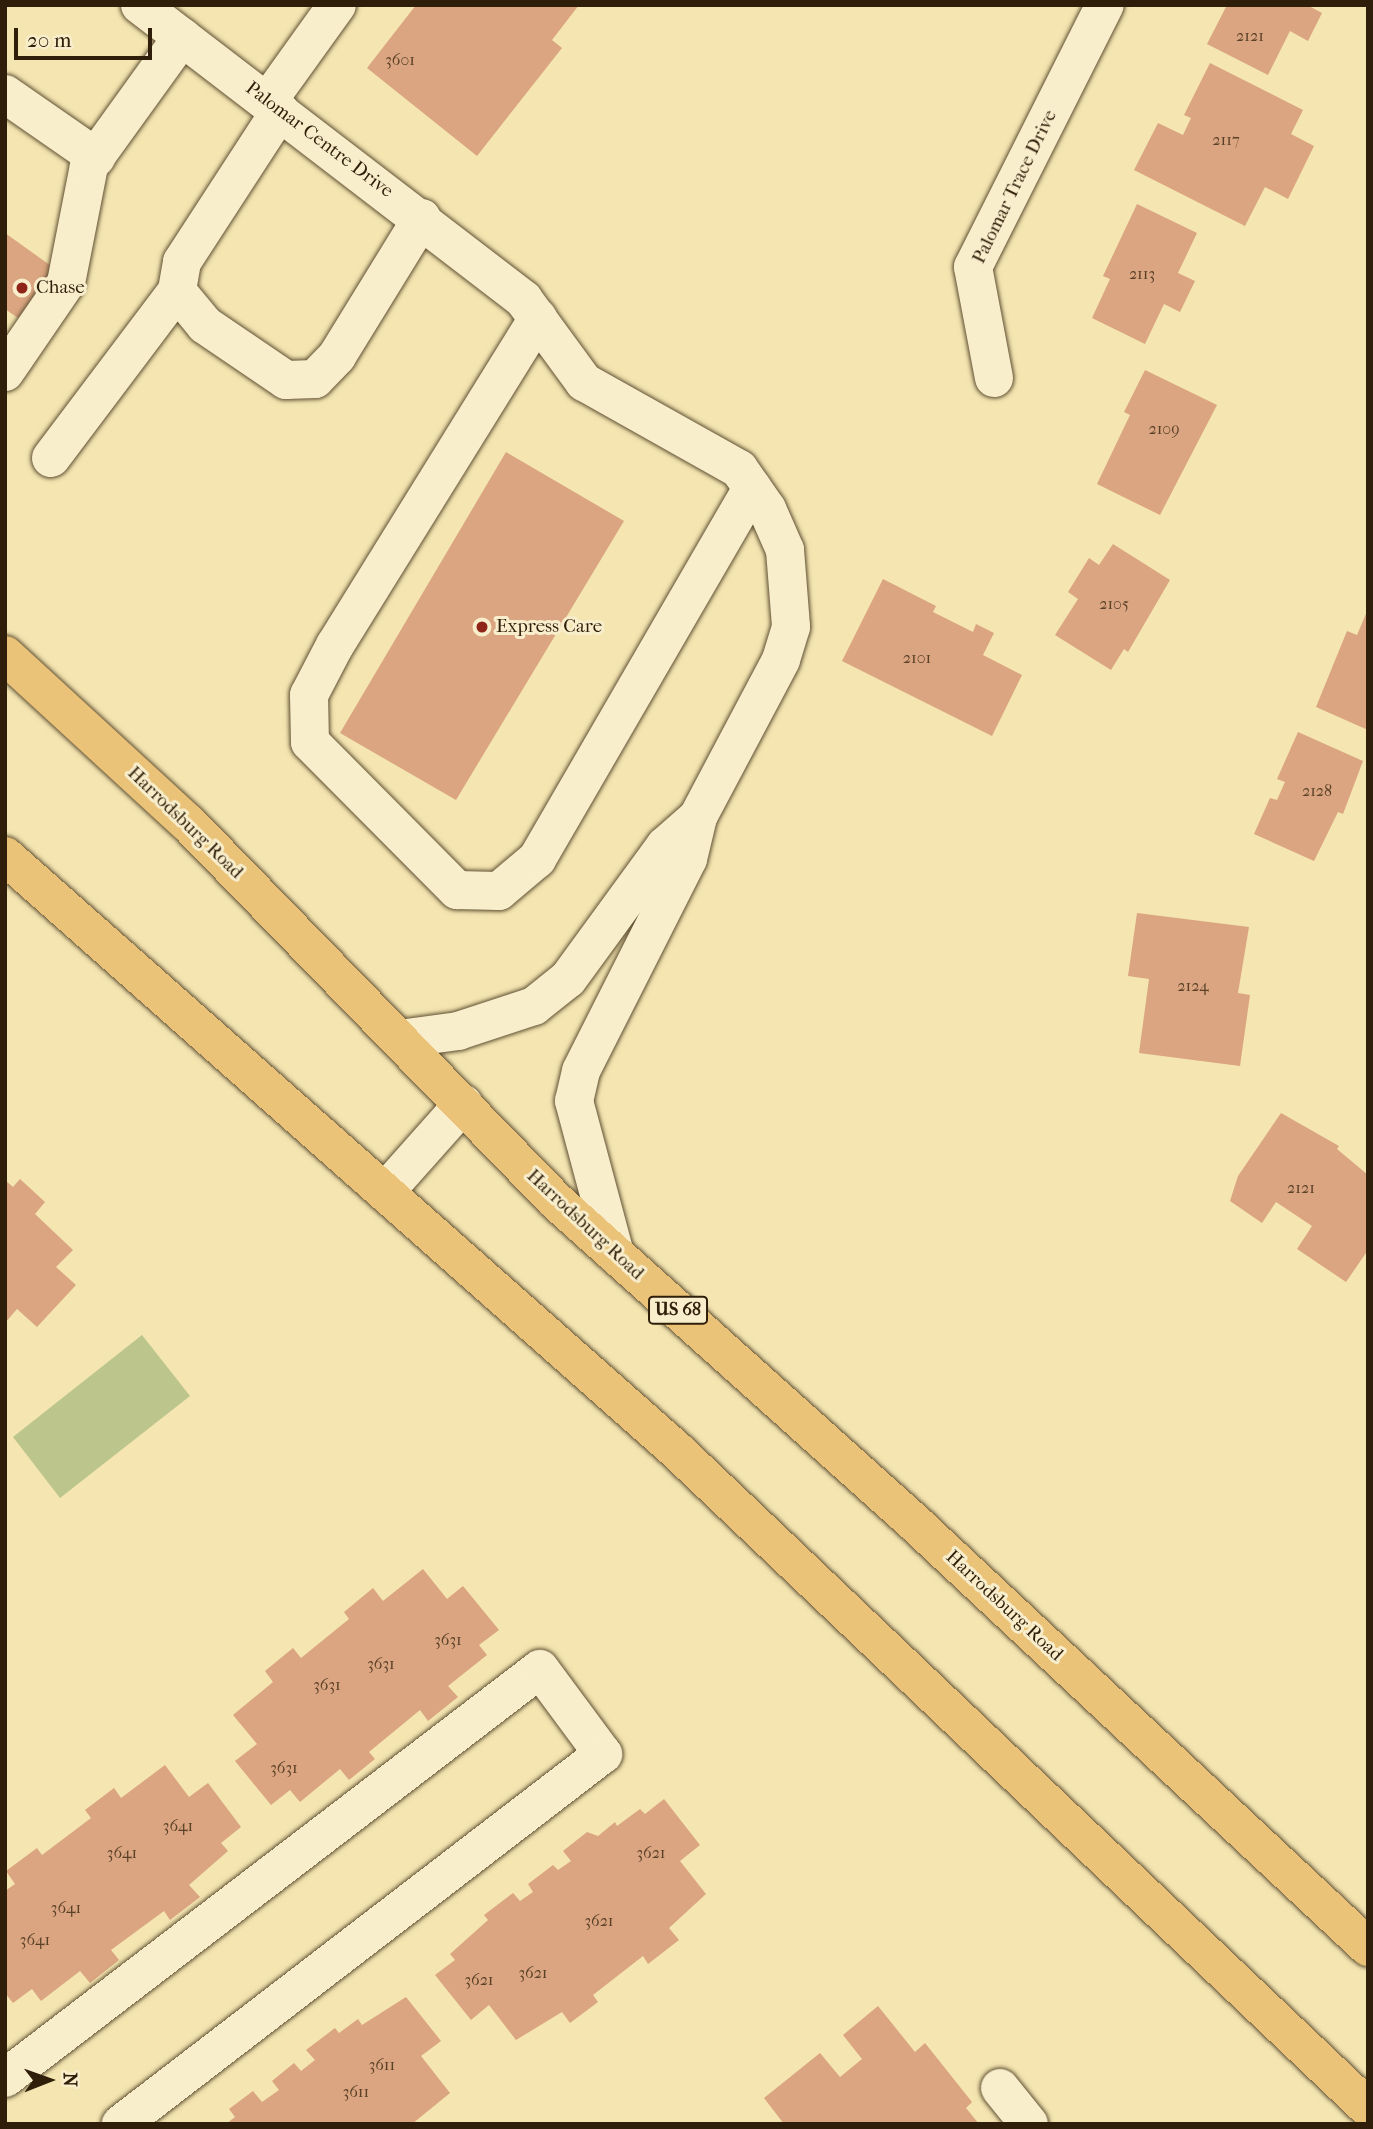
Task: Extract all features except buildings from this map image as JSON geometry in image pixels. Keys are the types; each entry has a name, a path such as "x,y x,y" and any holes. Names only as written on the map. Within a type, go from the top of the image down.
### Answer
{"main road":[{"name":"Harrodsburg Road","path":"5,655 188,823 556,1201 999,1601 1368,1947"},
{"path":"5,856 674,1448 1368,2108"}],"street":[{"name":"Palomar Centre Drive","path":"140,5 464,250 524,300 584,382 739,469 767,509 785,550 791,627 780,660 698,817"},
{"path":"51,458 177,291 182,262 337,5"},
{"name":"Palomar Trace Drive","path":"994,378 973,267 1105,5"},
{"path":"5,372 66,283 92,161 182,37"},
{"path":"5,94 92,161"},
{"path":"177,291 205,325 286,380 315,379 337,356 422,218"},
{"path":"538,318 335,645 309,695 310,742 457,890 499,891 537,859 752,488"},
{"path":"399,1039 458,1031 534,1006 568,979 664,846 698,817"},
{"path":"615,1254 574,1101 581,1071 688,859 698,817"},
{"path":"385,1192 463,1104"},
{"path":"5,2078 540,1669 603,1754 121,2124"},
{"path":"1000,2088 1029,2124"}],"green space":[{"path":"142,1335 190,1396 60,1498 13,1437"}],"place":[{"name":"Chase","path":"22,288"},
{"name":"Express Care","path":"482,627"}]}
